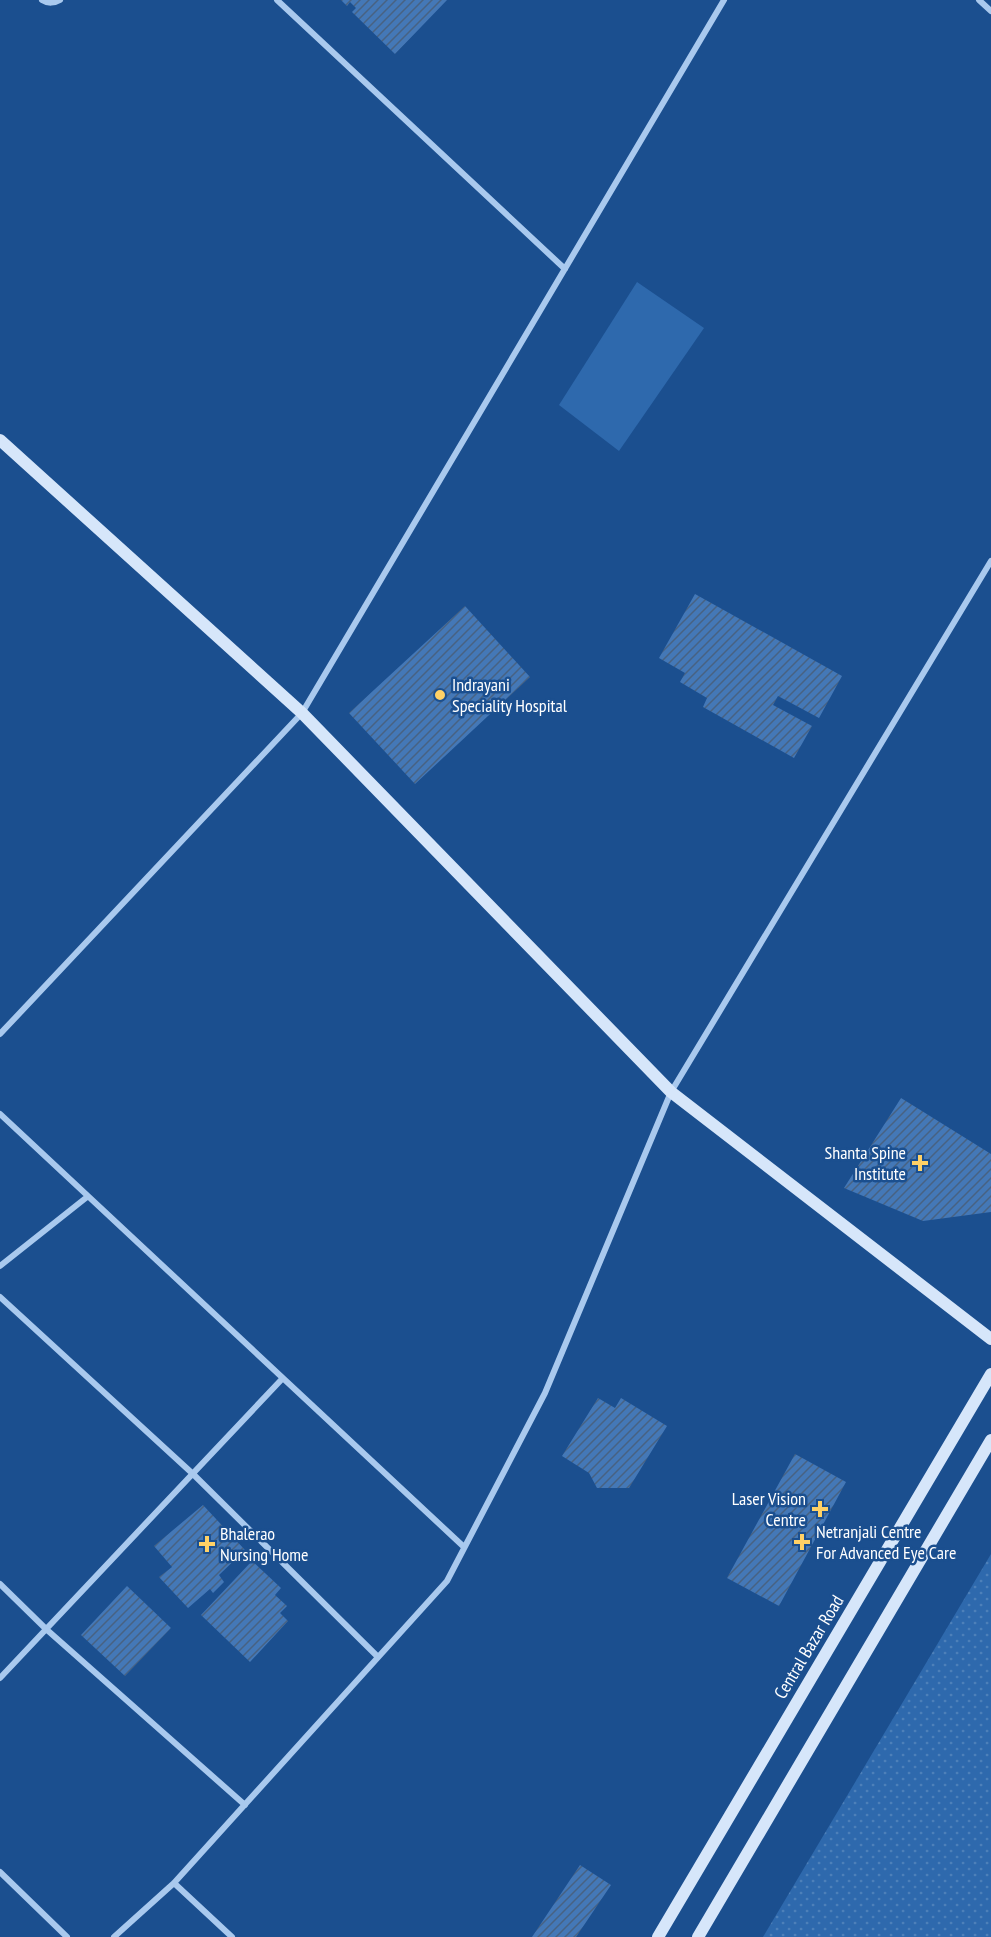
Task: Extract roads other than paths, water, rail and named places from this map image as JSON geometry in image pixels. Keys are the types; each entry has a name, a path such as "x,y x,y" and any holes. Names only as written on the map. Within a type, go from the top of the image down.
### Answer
{"street":[{"path":"42,0 55,3 60,0"},
{"path":"277,0 565,269"},
{"path":"0,1034 302,712 724,0"},
{"path":"979,0 991,11"},
{"path":"0,440 302,712 671,1092 991,1339"},
{"path":"114,1937 174,1883 447,1581 545,1393 671,1092 991,561"},
{"path":"0,1114 464,1547"},
{"path":"0,1266 87,1197"},
{"path":"0,1297 193,1474 378,1657"},
{"name":"Central Bazar Road","path":"658,1937 991,1374"},
{"path":"0,1678 282,1378"},
{"path":"698,1937 991,1440"},
{"path":"0,1584 46,1629 245,1805"},
{"path":"0,1872 67,1937"},
{"path":"174,1883 232,1937"}],"place":[{"name":"Indrayani Speciality Hospital","path":"440,695"},
{"name":"Shanta Spine Institute","path":"920,1163"},
{"name":"Laser Vision Centre","path":"820,1509"},
{"name":"Netranjali Centre For Advanced Eye Care","path":"802,1542"},
{"name":"Bhalerao Nursing Home","path":"207,1544"}]}
